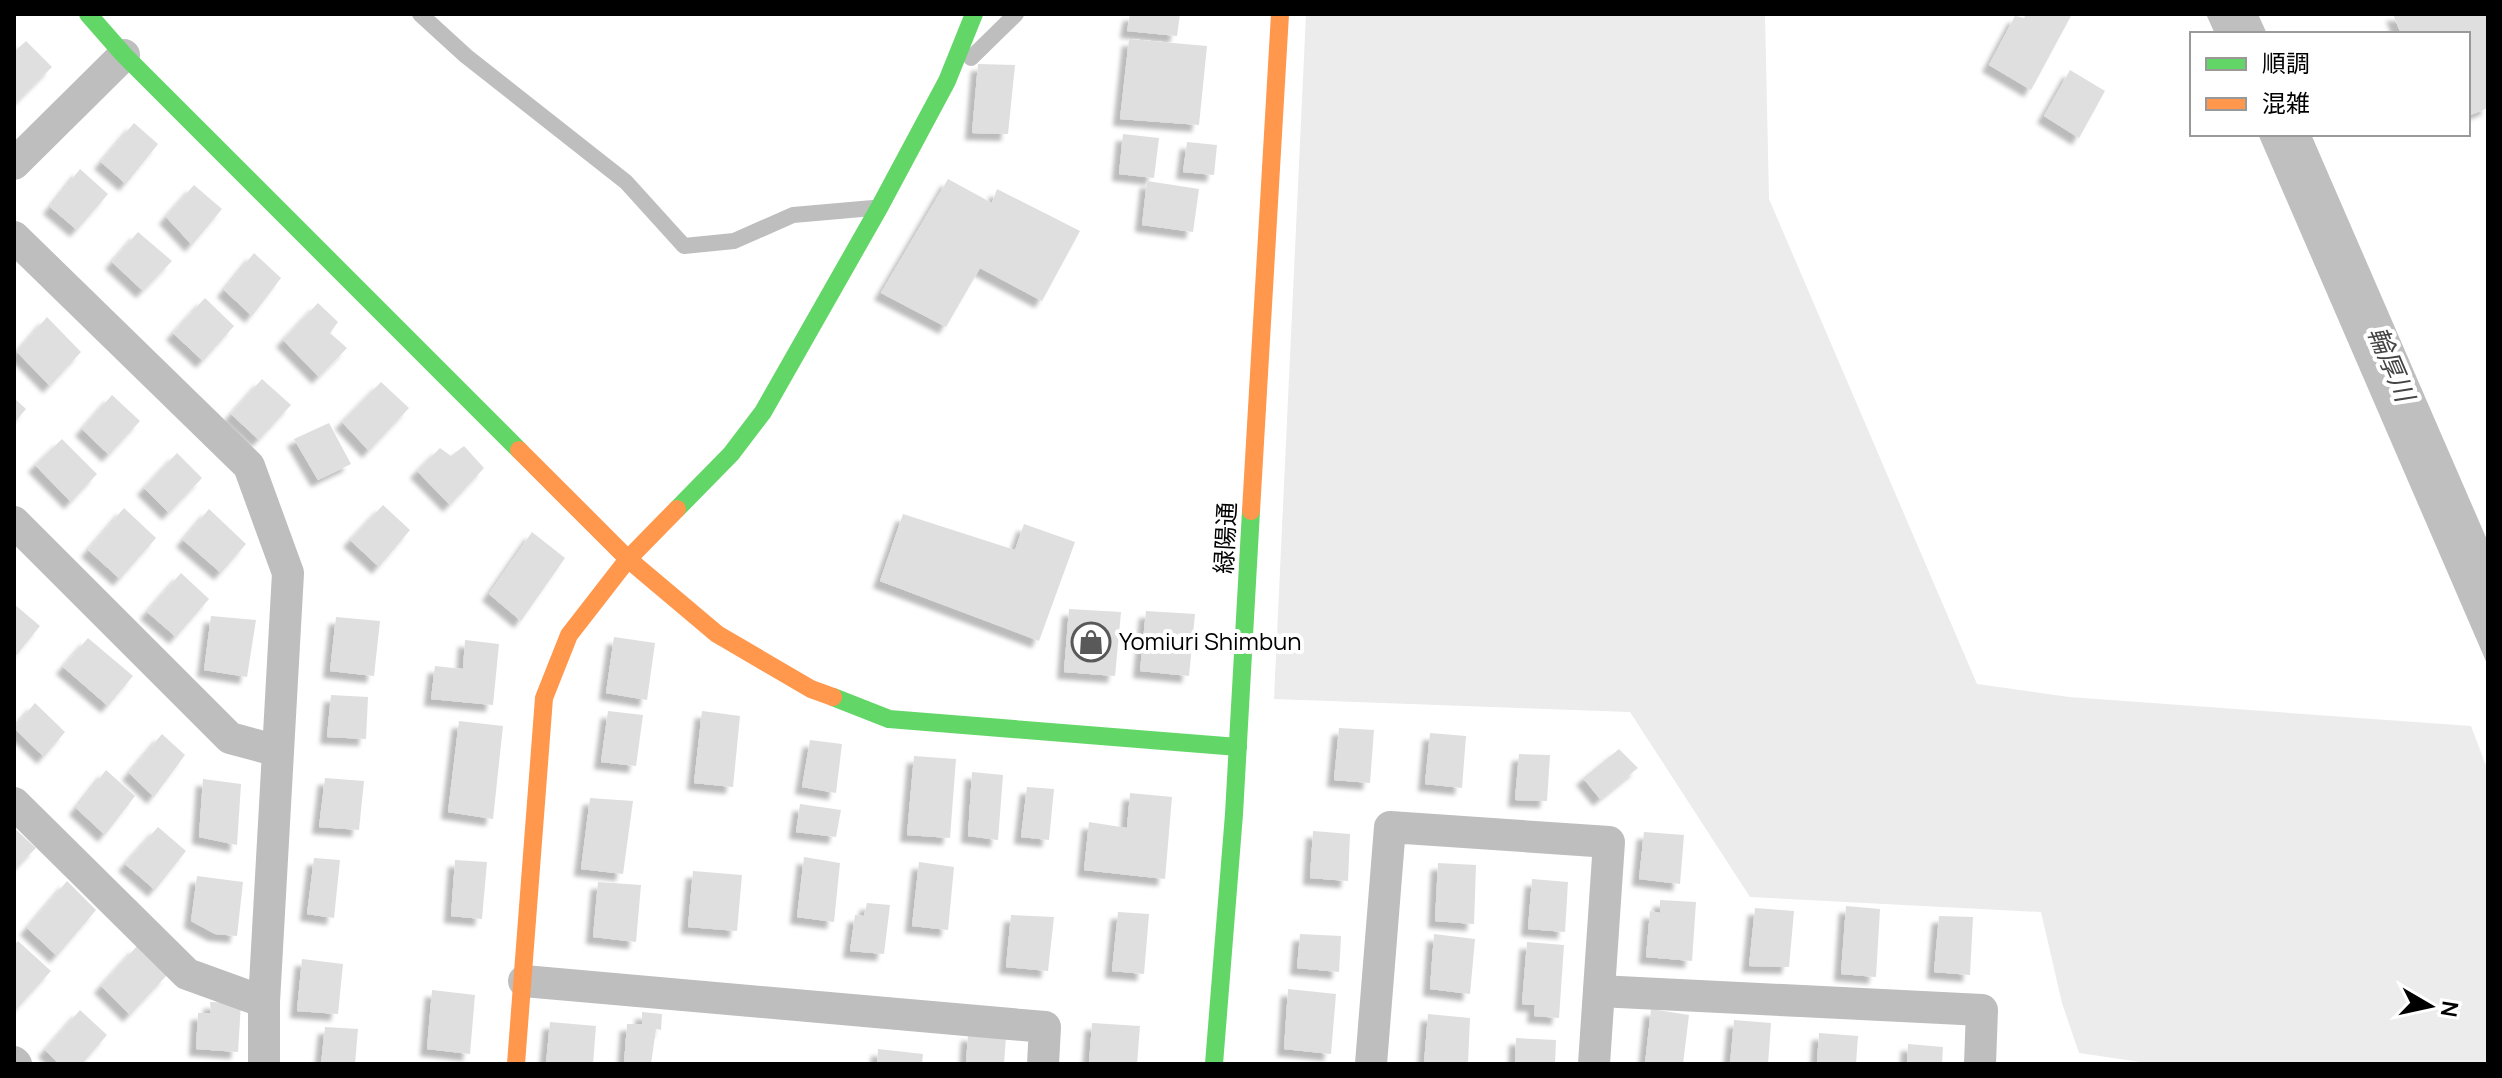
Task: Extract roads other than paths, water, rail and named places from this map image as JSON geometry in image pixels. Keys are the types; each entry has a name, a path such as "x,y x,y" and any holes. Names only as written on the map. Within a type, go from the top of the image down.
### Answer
{"street":[{"path":"88,14 124,55 628,559 717,634 811,689 889,719 1238,747"},
{"path":"516,1064 544,698 569,635 628,559 731,454 763,412 947,81 974,14"},
{"name":"緑陽通","path":"1214,1064 1238,747 1280,14"},
{"path":"14,164 124,55"},
{"path":"14,237 249,466 288,573 264,1002 264,1064"},
{"path":"14,522 230,738 278,751"},
{"path":"14,803 187,974 264,1002"},
{"path":"1371,1064 1390,827 1609,842 1594,1064"},
{"path":"524,981 1045,1027 1043,1064"},
{"path":"1599,991 1982,1010 1980,1064"}],"lane":[{"path":"420,14 466,56 626,182 684,246 734,241 793,215 879,208"},
{"path":"947,81 1016,14"}],"water":[{"path":"2206,14 2258,14 2266,32 2214,32"},
{"name":"輪厚川","path":"2259,136 2312,136 2488,542 2488,666"}],"place":[{"name":"Yomiuri Shimbun","path":"1091,642"}]}
